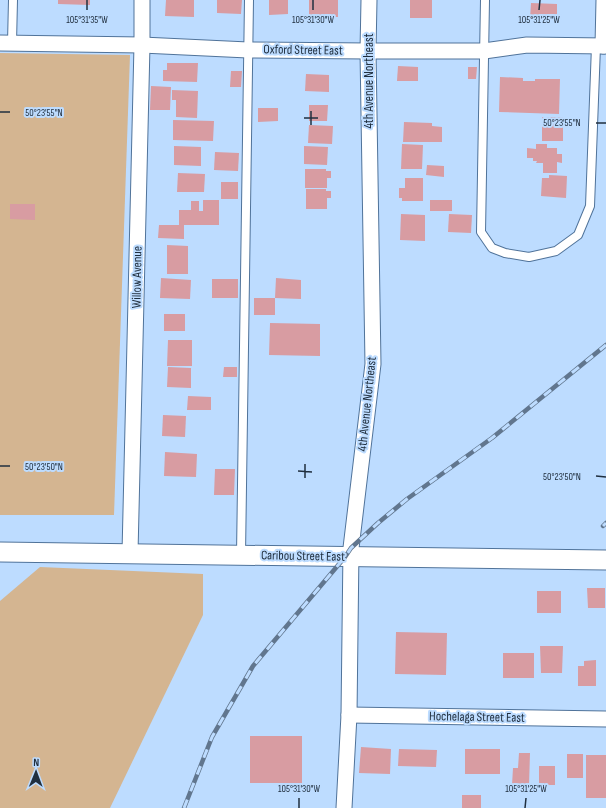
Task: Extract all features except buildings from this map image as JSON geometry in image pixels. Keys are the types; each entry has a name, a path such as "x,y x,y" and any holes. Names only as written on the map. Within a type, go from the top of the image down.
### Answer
{"street":[{"name":"Willow Avenue","path":"130,554 142,0"},
{"name":"4th Avenue Northeast","path":"344,808 349,715 351,557 373,364 368,51 369,0"},
{"path":"602,46 604,0"},
{"name":"Oxford Street East","path":"6,43 142,45 248,50 368,51 484,51 527,45 602,46"},
{"name":"Caribou Street East","path":"0,552 606,560"},
{"name":"Hochelaga Street East","path":"349,715 606,719"}],"lane":[{"path":"6,43 13,0"},
{"path":"240,555 249,0"},
{"path":"485,0 481,232 492,248 505,253 529,257 556,251 578,235 590,206 602,46"}],"shaded area":[{"path":"0,53 130,55 114,515 0,515"},
{"path":"40,567 203,574 203,615 110,808 0,808 0,601"}],"railway":[{"path":"184,808 212,737 253,666 351,548 407,499 492,438 606,345"},
{"path":"603,526 606,523"}]}
